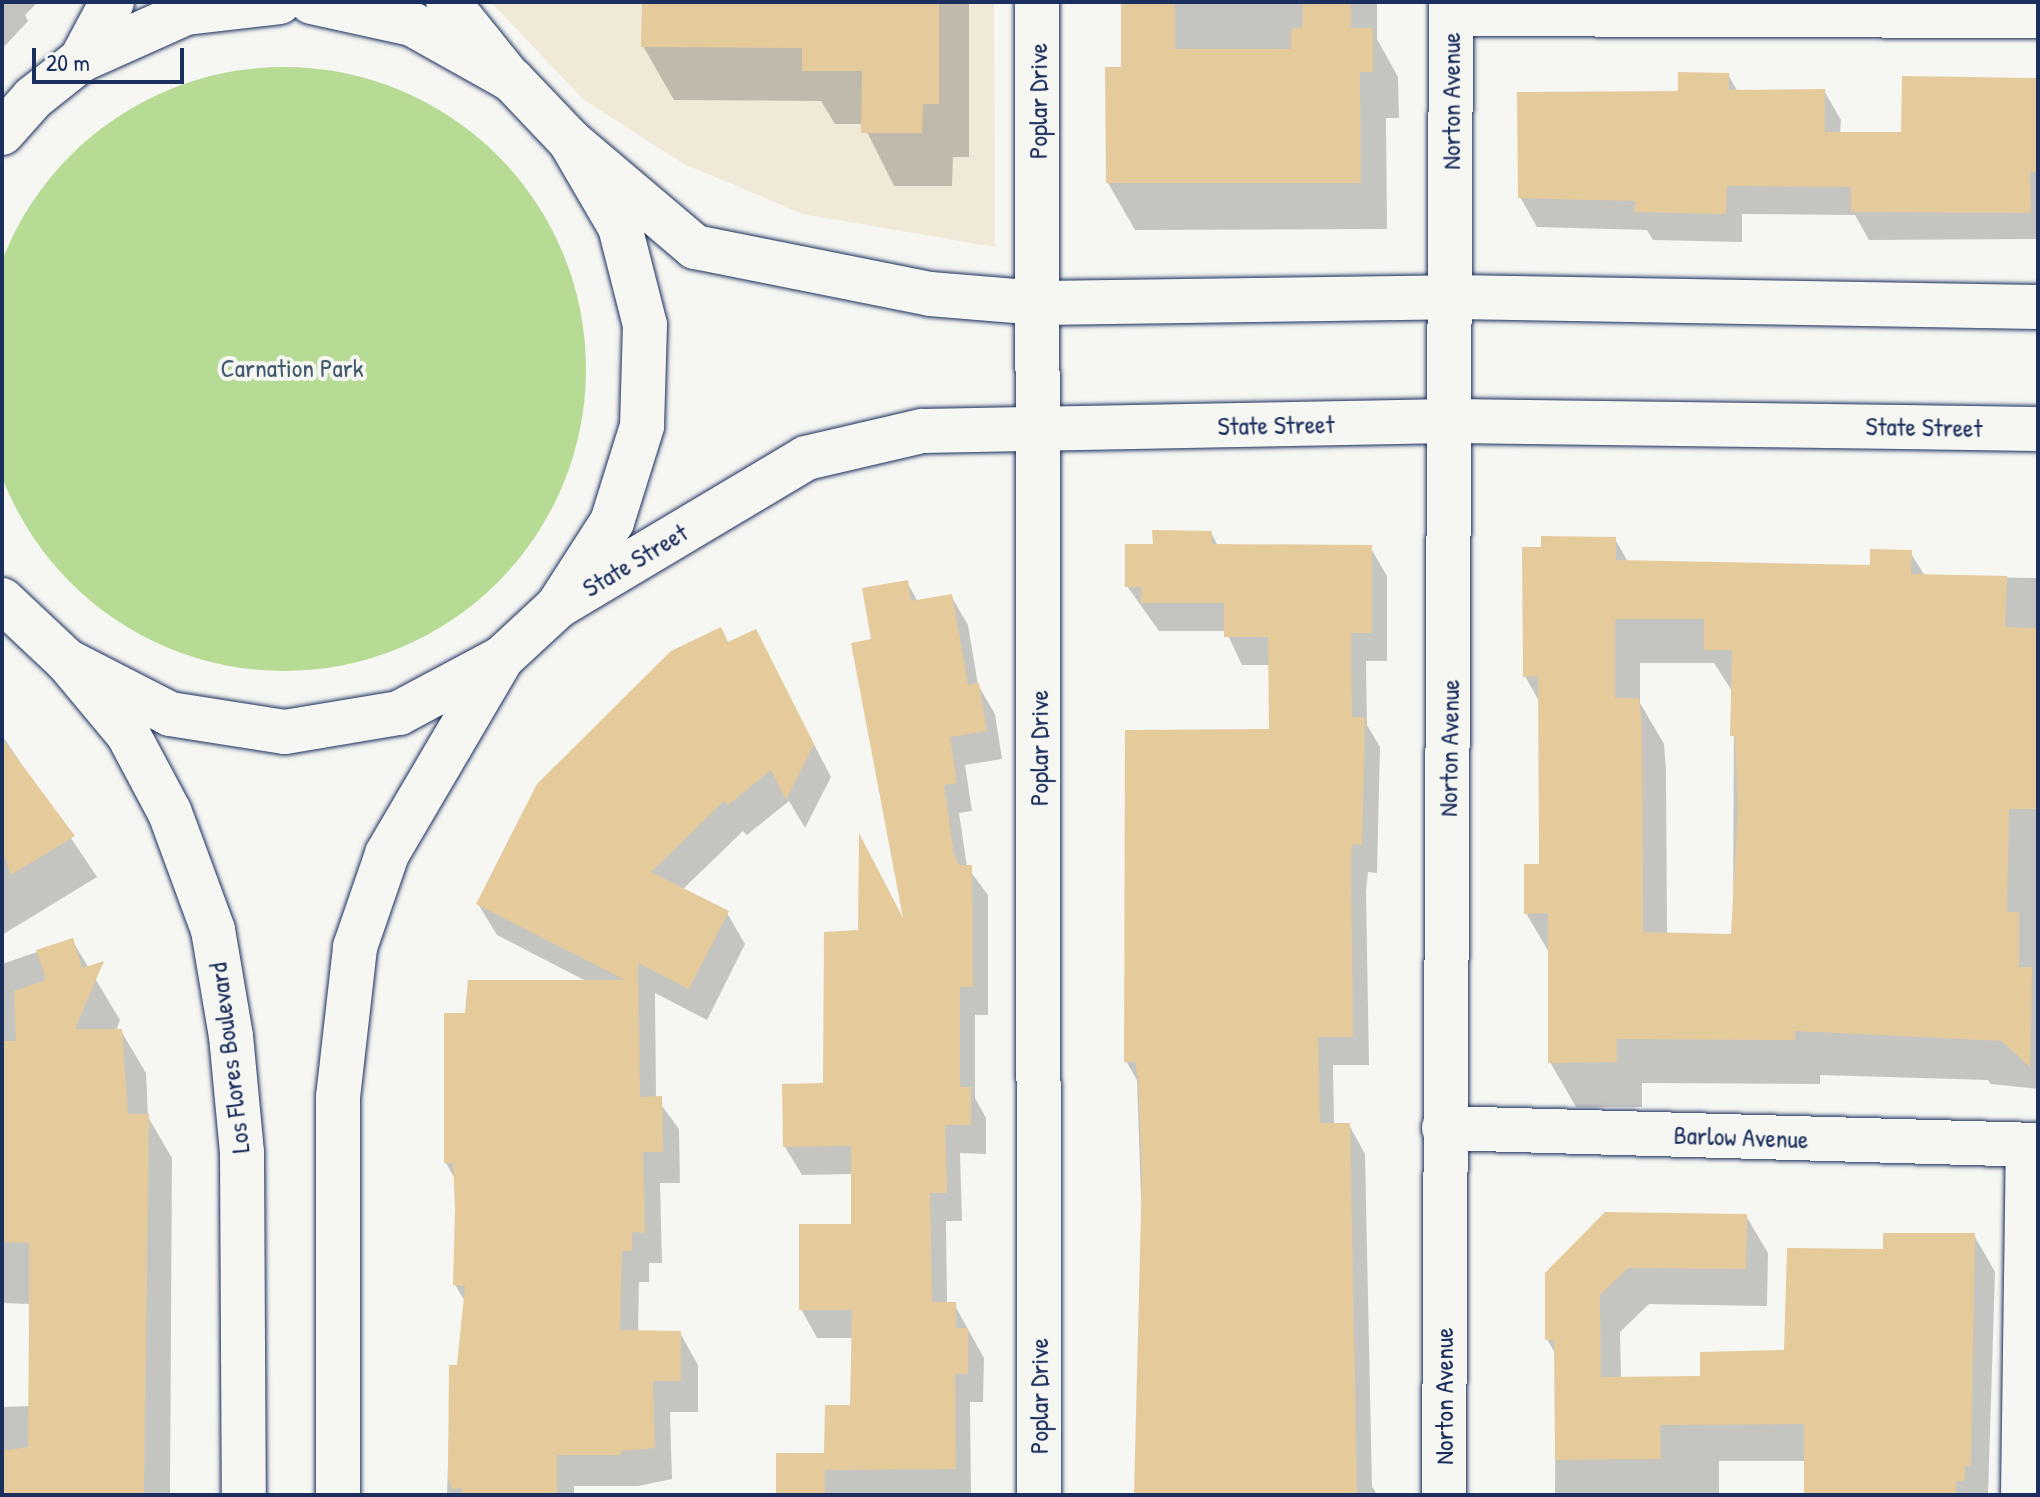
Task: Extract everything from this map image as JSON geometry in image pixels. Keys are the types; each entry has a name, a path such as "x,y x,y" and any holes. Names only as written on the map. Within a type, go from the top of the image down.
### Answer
{"street":[{"path":"81,60 112,2"},
{"path":"2,133 33,98 81,60 186,13 279,2"},
{"path":"311,2 412,24 512,80"},
{"path":"448,2 512,80 570,141 695,247 930,294 1040,303 1453,297 2038,307"},
{"name":"Poplar Drive","path":"1037,2 1040,303 1039,1495"},
{"path":"1451,8 2038,16"},
{"name":"Norton Avenue","path":"1444,1495 1444,1128 1453,421 1451,8"},
{"path":"2,600 67,661 170,714 285,732 399,713 502,658 558,606 612,522 642,426 645,325 620,227 570,141"},
{"name":"State Street","path":"558,606 806,458 922,431 1453,421 2038,429"},
{"path":"338,1495 338,1097 355,947 387,854 502,658"},
{"name":"Los Flores Boulevard","path":"67,661 135,747 170,813 213,930 231,1036 242,1153 244,1495"},
{"name":"Barlow Avenue","path":"1444,1128 2033,1145"},
{"path":"2023,1495 2033,1145"}],"shaded area":[{"path":"491,2 994,2 995,247 803,214 684,164 584,100"}],"green space":[{"name":"Carnation Park","path":"284,67 343,73 399,90 452,118 497,156 535,201 563,254 580,310 586,369 580,428 563,484 535,537 497,582 452,620 399,648 343,665 284,671 225,665 169,648 116,620 71,582 33,537 5,484 -12,428 -18,369 -12,310 5,254 33,201 71,156 116,118 169,90 225,73"}],"building":[{"path":"642,2 939,2 939,104 923,104 922,133 861,133 862,71 802,71 802,48 641,47"},
{"path":"1121,2 1175,2 1175,49 1291,49 1291,28 1302,28 1303,2 1351,2 1351,28 1373,28 1373,72 1360,72 1361,183 1106,183 1105,67 1121,67"},
{"path":"1678,72 1729,73 1729,90 1825,89 1825,132 1901,132 1902,76 2038,78 2038,172 2030,172 2031,213 1851,212 1851,187 1727,186 1726,214 1634,212 1635,201 1518,198 1517,92 1678,91"},
{"path":"1152,530 1212,531 1212,544 1372,545 1372,633 1351,633 1352,717 1365,717 1362,845 1352,844 1351,861 1353,1037 1318,1037 1320,1123 1350,1123 1357,1495 1134,1495 1142,1171 1138,1078 1135,1062 1124,1062 1125,730 1269,729 1268,637 1224,637 1224,603 1141,603 1141,587 1125,587 1125,544 1153,544"},
{"path":"1541,536 1616,537 1616,560 1870,565 1870,549 1912,550 1911,574 2007,576 2005,627 2038,628 2038,809 2009,809 2007,912 2019,912 2019,967 2032,967 2030,1067 2002,1041 1795,1031 1795,1040 1617,1039 1617,1062 1548,1063 1548,913 1524,914 1524,864 1539,864 1538,676 1523,677 1522,547 1541,547","holes":["1615,619 1704,619 1704,650 1732,650 1730,736 1735,736 1738,810 1731,934 1643,932 1642,724 1639,698 1615,698"]},
{"path":"908,580 911,601 952,594 968,685 979,683 987,731 950,737 957,783 944,785 954,855 959,865 972,865 973,987 960,987 960,1087 971,1087 971,1125 945,1125 947,1193 930,1193 932,1302 956,1302 956,1328 968,1328 968,1374 955,1374 956,1469 825,1470 825,1495 776,1495 776,1453 824,1453 825,1405 850,1405 852,1310 799,1310 799,1224 851,1224 851,1146 783,1147 782,1084 823,1083 824,932 858,930 859,833 903,918 851,643 871,639 862,588"},
{"path":"721,627 728,642 756,629 814,744 786,800 771,770 728,805 724,801 651,872 729,911 689,989 638,963 640,1097 662,1096 663,1152 643,1152 645,1233 632,1232 632,1251 622,1251 620,1330 681,1331 681,1381 653,1381 655,1448 621,1451 621,1455 557,1455 557,1495 462,1495 462,1488 452,1489 448,1478 449,1365 457,1365 465,1286 453,1285 453,1163 444,1163 444,1013 465,1013 468,980 625,980 476,904 537,784 671,651"},
{"path":"2,738 75,836 11,875 2,848"},
{"path":"73,938 82,968 104,961 75,1029 122,1029 128,1114 149,1114 144,1495 2,1495 2,1451 28,1447 29,1243 2,1242 2,1041 16,1041 14,991 46,980 36,950"},
{"path":"1605,1212 1747,1214 1746,1269 1628,1268 1600,1295 1601,1377 1700,1376 1700,1352 1784,1350 1787,1248 1883,1249 1883,1233 1975,1233 1971,1466 1965,1466 1965,1481 1956,1481 1956,1495 1804,1495 1804,1424 1660,1425 1661,1459 1555,1460 1554,1340 1545,1340 1545,1273"}]}
